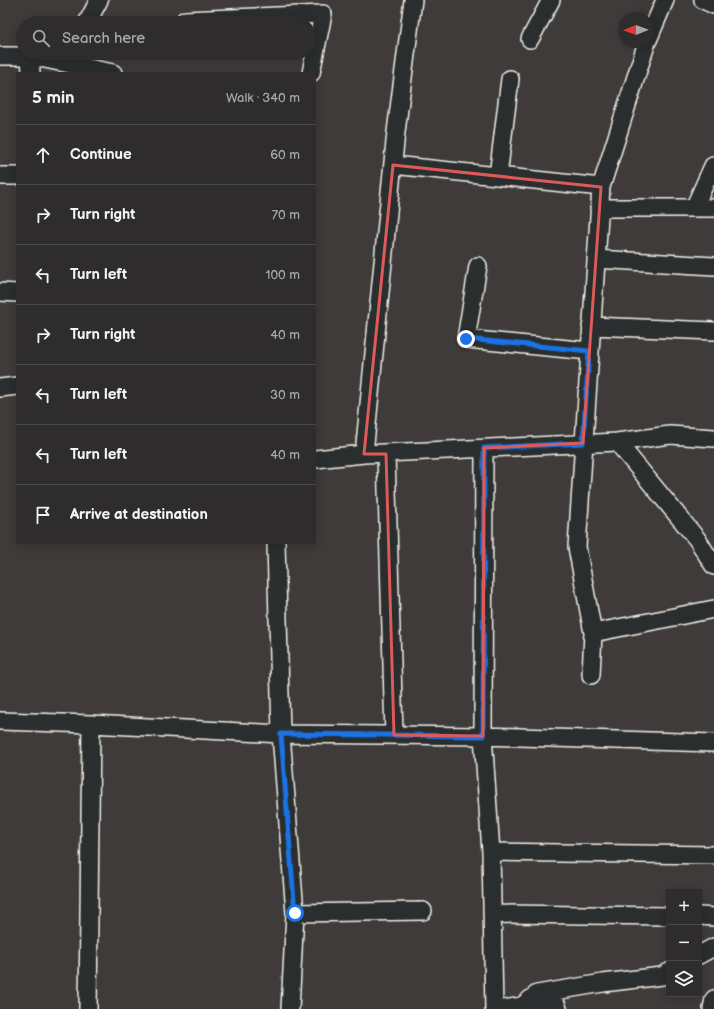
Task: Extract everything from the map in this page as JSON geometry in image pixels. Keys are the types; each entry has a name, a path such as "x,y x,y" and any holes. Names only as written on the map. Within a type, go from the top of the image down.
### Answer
{"street":[{"path":"91,16 99,0"},
{"path":"364,454 393,165 412,0"},
{"path":"530,40 551,0"},
{"path":"654,25 665,0"},
{"path":"703,0 714,5"},
{"path":"277,16 323,14 316,48"},
{"path":"591,675 593,633 577,547 600,187 645,48"},
{"path":"0,56 16,59"},
{"path":"311,72 314,60"},
{"path":"30,61 71,63 109,72"},
{"path":"498,176 510,79"},
{"path":"393,165 600,187"},
{"path":"694,208 713,166"},
{"path":"0,176 16,176"},
{"path":"599,208 714,208"},
{"path":"596,259 714,266"},
{"path":"478,266 466,339 589,351"},
{"path":"0,292 16,293"},
{"path":"591,326 714,332"},
{"path":"0,388 16,386"},
{"path":"316,459 364,454 617,442 670,435 714,438"},
{"path":"617,442 697,539 714,566"},
{"path":"484,448 483,736 491,852 494,1009"},
{"path":"386,454 394,735"},
{"path":"276,544 281,734 295,913 290,1009"},
{"path":"593,633 714,609"},
{"path":"0,720 281,734 483,736 714,743"},
{"path":"88,1009 91,724"},
{"path":"491,852 714,855"},
{"path":"295,913 424,911"},
{"path":"492,914 666,916"},
{"path":"702,916 714,917"},
{"path":"702,953 714,947"},
{"path":"513,1008 537,994 603,982 662,976 666,974"},
{"path":"712,1009 714,999"},
{"path":"513,1008 557,1006 558,1009"}],"highlighted area":[{"path":"393,165 601,187 583,443 484,448 483,736 394,735 386,454 364,454"}],"route":[{"path":"295,913 281,734 483,736 484,448 583,443 589,351 466,339"}]}
